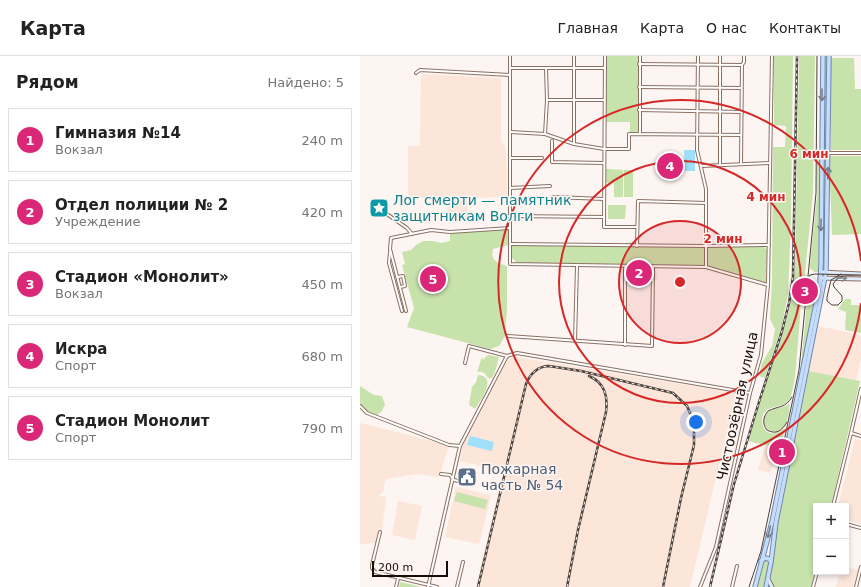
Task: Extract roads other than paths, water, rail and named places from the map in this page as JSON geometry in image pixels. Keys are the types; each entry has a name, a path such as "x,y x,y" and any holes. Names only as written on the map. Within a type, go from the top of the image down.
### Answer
{"main road":[{"path":"766,587 776,522 823,278 821,272 823,56"},
{"path":"755,587 772,522 823,278 826,272 829,56"},
{"path":"822,153 828,153"},
{"path":"761,561 765,558 769,559 771,562"}],"street":[{"path":"510,56 510,264 706,267 768,285"},
{"path":"574,56 574,144"},
{"path":"605,56 604,227 637,227"},
{"path":"640,56 640,134"},
{"path":"698,56 697,150 706,189 706,267"},
{"path":"720,56 720,165"},
{"path":"741,164 741,88 744,56"},
{"name":"Чистоозёрная улица","path":"700,587 716,547 750,393 761,355 768,285 772,56"},
{"path":"640,64 742,65"},
{"path":"510,68 605,68"},
{"path":"545,134 547,100 546,68"},
{"path":"416,73 420,70 510,75"},
{"path":"639,88 741,88"},
{"path":"547,100 605,100"},
{"path":"639,110 742,112"},
{"path":"511,132 545,134 574,144 604,149 629,148 629,134 741,135"},
{"path":"552,141 552,162 604,163"},
{"path":"828,153 861,153"},
{"path":"510,158 542,158"},
{"path":"701,166 770,163"},
{"path":"510,188 550,186"},
{"path":"554,197 604,199"},
{"path":"638,246 638,201 706,203"},
{"path":"381,210 407,228 412,234"},
{"path":"509,216 604,216"},
{"path":"402,311 389,263 391,238 431,230 450,232 510,228"},
{"path":"510,244 638,246 769,245"},
{"path":"390,249 406,311"},
{"path":"389,263 393,262"},
{"path":"575,341 577,266"},
{"path":"625,345 626,266"},
{"path":"508,336 652,346 653,267"},
{"path":"821,272 861,274"},
{"path":"397,278 403,276 405,286 400,287"},
{"path":"823,278 861,279"},
{"path":"399,282 404,281"},
{"path":"464,363 469,346 507,356 516,353 750,393"},
{"path":"428,586 454,480 460,446 507,356"},
{"path":"834,503 861,389"},
{"path":"360,406 367,413 449,445 460,446"},
{"path":"851,434 861,436"},
{"path":"441,474 450,475 454,480 470,484"},
{"path":"849,525 861,528"},
{"path":"380,532 372,568 375,572 398,579 437,587"},
{"path":"457,587 463,562"},
{"path":"732,587 737,566"},
{"path":"856,587 861,567"},
{"path":"813,587 815,575"},
{"path":"396,587 398,579"},
{"path":"768,579 772,587"}],"water":[{"path":"684,150 695,150 695,171 685,171"},
{"path":"669,152 678,153 677,171 669,171"},
{"path":"658,158 667,158 667,165 658,165"},
{"path":"470,436 494,442 492,451 467,445"}],"tram line":[{"path":"749,587 761,551 799,370 816,193 817,56"},
{"path":"806,281 810,275 815,274 861,275"},
{"path":"841,274 831,280 827,301 832,305 838,305 842,301 842,296 833,284 837,279 843,276"},
{"path":"787,422 781,430 776,432 767,430 764,425 765,416 768,411 784,405 790,401 792,397"}],"railway":[{"path":"710,587 734,484 782,331 789,303 793,277 797,56"},
{"path":"478,587 526,384 535,371 545,366 581,371 673,393 687,406 694,422 694,445 681,498 663,587"},
{"path":"567,587 578,530 606,412 606,395 602,386 599,382 589,376"}],"place":[{"name":"Искра","path":"670,166"},
{"name":"Лог смерти — памятник защитникам Волги","path":"379,208"},
{"name":"Отдел полиции № 2","path":"639,273"},
{"name":"Стадион Монолит","path":"433,279"},
{"name":"Стадион «Монолит»","path":"805,291"},
{"name":"Гимназия №14","path":"782,452"},
{"name":"Пожарная часть № 54","path":"467,477"}]}
